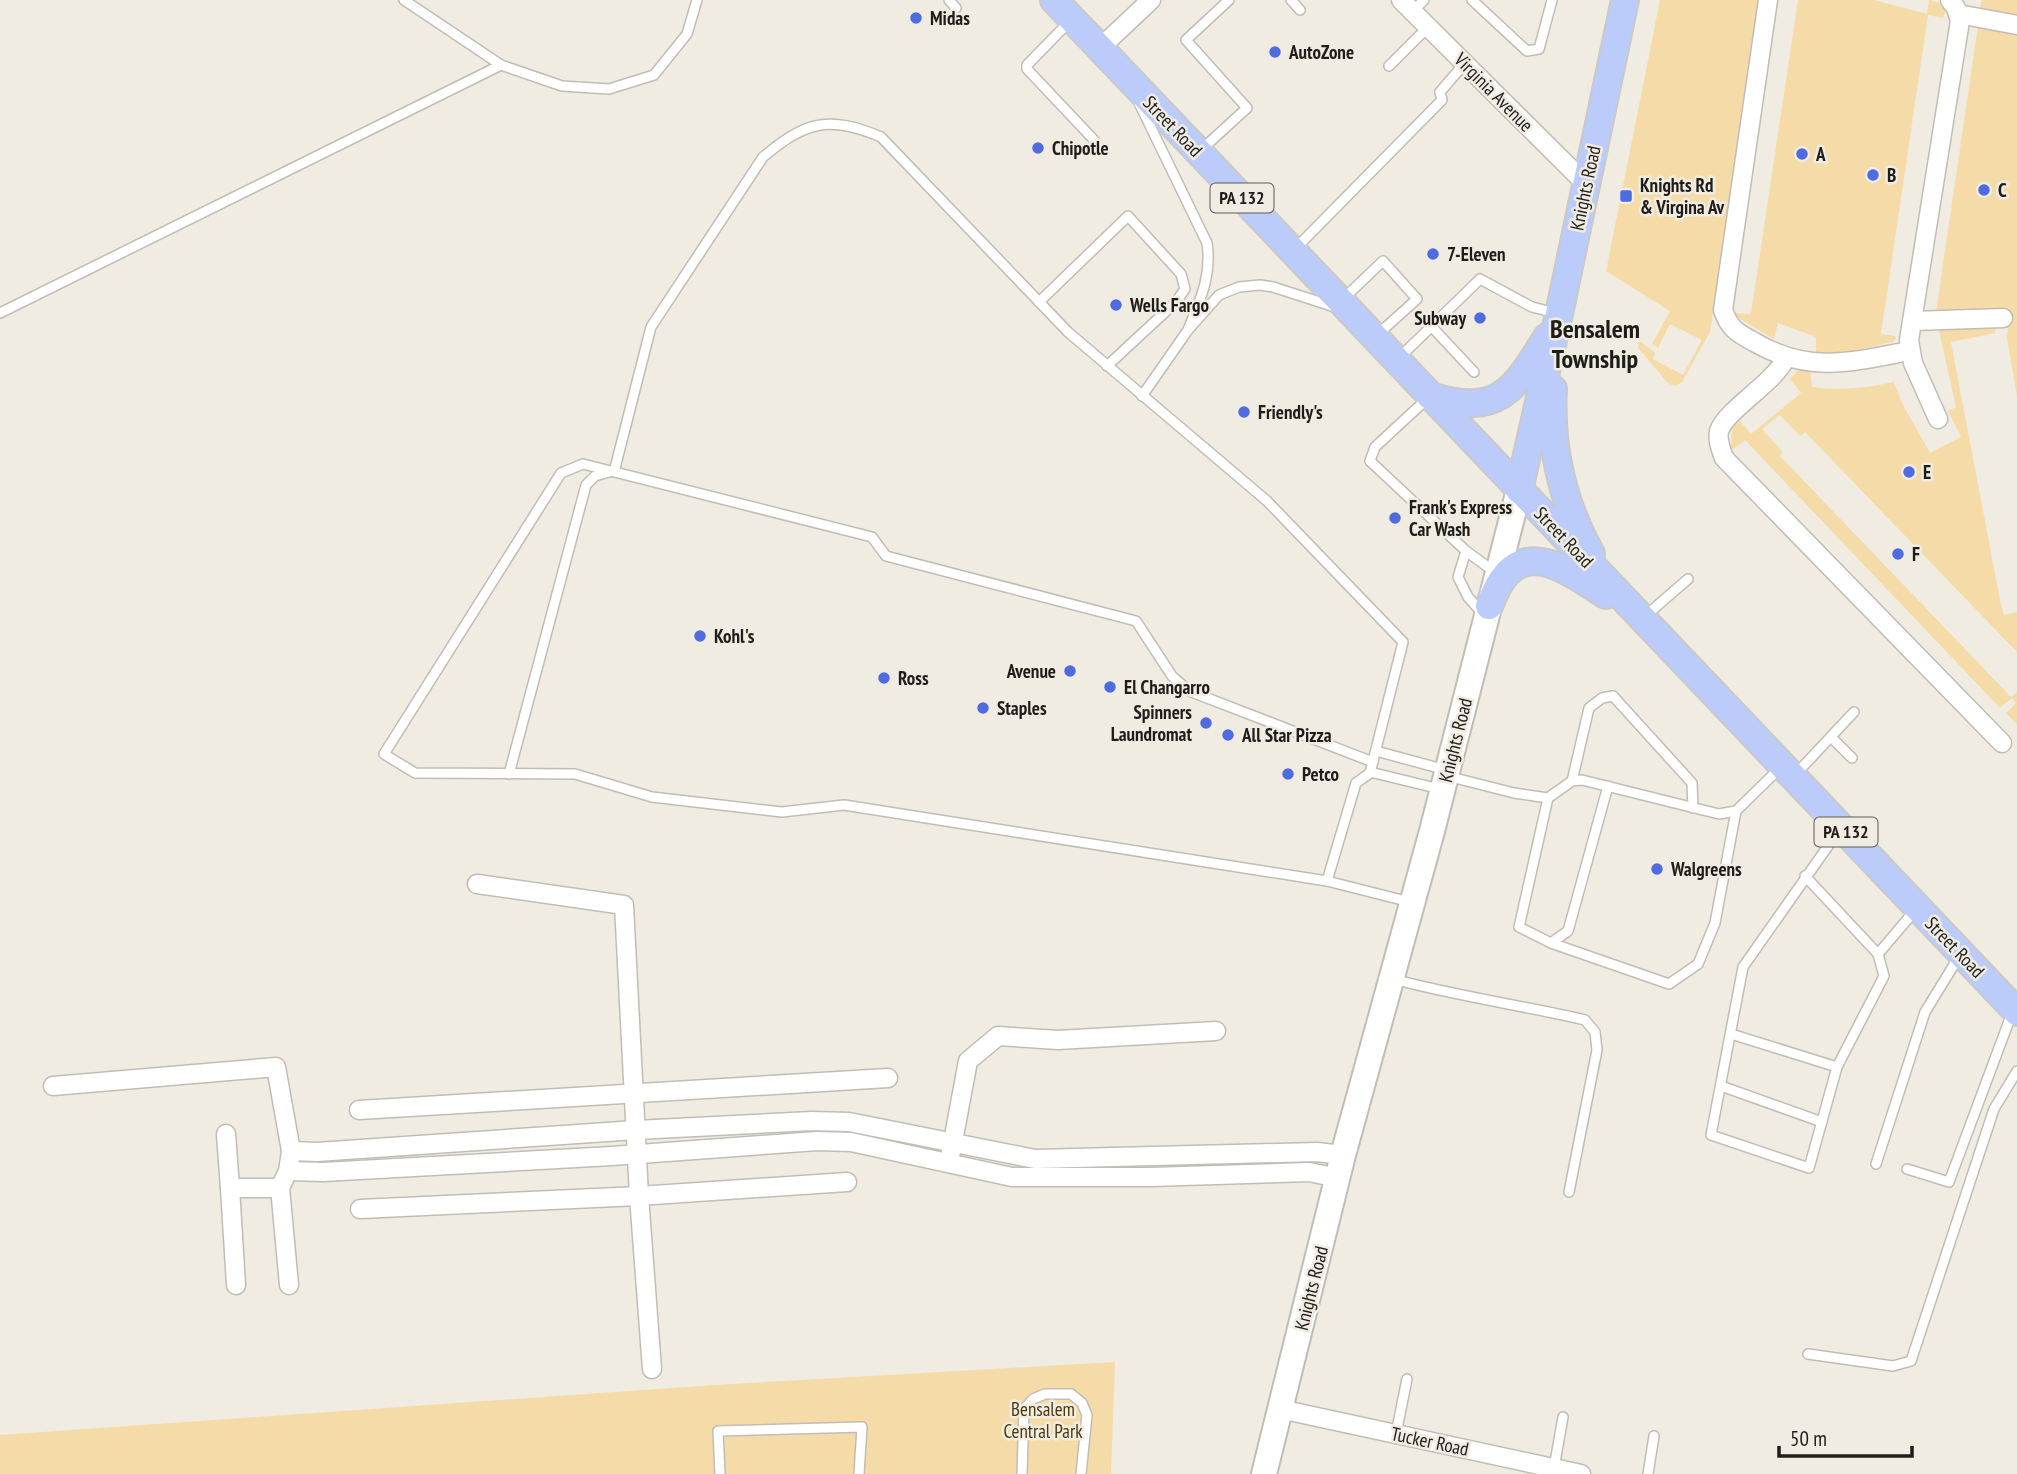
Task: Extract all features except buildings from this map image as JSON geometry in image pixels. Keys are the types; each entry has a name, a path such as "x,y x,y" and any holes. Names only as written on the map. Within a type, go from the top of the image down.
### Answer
{"main road":[{"name":"Knights Road","path":"1265,1474 1341,1166 1519,490 1625,0"},
{"name":"Street Road","path":"1063,9 2015,1010"},
{"path":"1430,396 1474,403 1489,401 1505,394 1528,368 1558,317"},
{"path":"1558,317 1552,417 1560,476 1576,527 1615,591"},
{"path":"1487,612 1504,577 1516,567 1529,562 1544,561 1558,566 1639,616"}],"street":[{"path":"1100,48 1151,0"},
{"path":"1768,0 1723,310 1733,330 1786,358 1821,364 1846,363 1909,351"},
{"name":"Virginia Avenue","path":"1413,4 1428,27 1587,185"},
{"path":"1954,7 2017,25"},
{"path":"1938,419 1909,351 1960,20 1954,7"},
{"path":"1913,321 2003,318"},
{"path":"1786,358 1776,374 1724,421 1719,432 1719,446 1724,458 2002,743"},
{"path":"477,884 624,905 639,1196 652,1369"},
{"path":"949,1162 968,1061 998,1036 1058,1040 1216,1031"},
{"path":"53,1086 276,1067 290,1151 288,1171 280,1188 289,1285"},
{"path":"359,1110 888,1078"},
{"path":"290,1151 317,1152 813,1121 849,1122 1035,1159 1317,1152 1341,1166"},
{"path":"226,1134 236,1286"},
{"path":"288,1171 323,1172 638,1154 817,1140 851,1142 1012,1177 1151,1177 1309,1172 1341,1166"},
{"path":"360,1209 639,1196 847,1182"},
{"path":"230,1188 280,1188"},
{"name":"Tucker Road","path":"1280,1409 1581,1474"}],"lane":[{"path":"404,0 501,65 562,86 609,89 654,75 687,34 697,0"},
{"path":"1199,152 1247,108 1186,40 1229,0"},
{"path":"1290,0 1300,10"},
{"path":"1472,0 1527,51 1539,49 1552,0"},
{"path":"1063,9 1027,69 1094,140"},
{"path":"1389,66 1428,27"},
{"path":"1293,252 1442,100 1440,92 1465,63"},
{"path":"0,313 501,65"},
{"path":"1124,74 1207,243 1210,262 1206,287 1188,330"},
{"path":"612,472 651,327 763,157 804,128 830,123 853,125 881,137 1068,332 1267,501 1403,642 1371,767 1356,783 1327,881"},
{"path":"1039,302 1128,216 1181,274 1185,289 1176,302 1108,366"},
{"path":"1142,396 1188,330 1219,295 1239,287 1273,287 1345,307 1383,261 1418,299 1374,338"},
{"path":"1396,361 1480,279 1531,307 1558,317"},
{"path":"1431,326 1474,372"},
{"path":"1430,396 1376,447 1370,461 1465,551 1497,573"},
{"path":"1412,903 1327,881 844,806 782,812 652,797 575,774 415,773 384,754 561,473 583,464 872,537 886,556 1136,621 1172,676 1189,691 1371,767 1548,798"},
{"path":"509,774 586,485 595,476 612,472"},
{"path":"1465,551 1458,577 1468,597 1487,612"},
{"path":"1639,616 1688,579"},
{"path":"1572,781 1589,708 1602,698 1613,696 1692,783 1693,808"},
{"path":"1736,811 1715,923 1698,964 1669,984 1551,943 1519,927 1548,798 1572,781 1582,780 1719,814 1736,811 1831,737 1854,712"},
{"path":"1831,737 1852,758"},
{"path":"1376,751 1445,779"},
{"path":"1551,943 1568,931 1608,786"},
{"path":"1805,876 1878,954 1884,976 1837,1067 1809,1168 1711,1135 1743,967 1805,876 1841,827"},
{"path":"1878,954 1917,907"},
{"path":"1876,1164 1925,1012 1961,953"},
{"path":"1391,978 1430,989 1585,1020 1595,1032 1597,1050 1569,1192"},
{"path":"1908,1169 1949,1182 2015,1010"},
{"path":"1731,1034 1837,1067"},
{"path":"1808,1354 1893,1366 1911,1361 1994,1110 2017,1071"},
{"path":"1721,1086 1822,1122"},
{"path":"1396,1434 1407,1380"},
{"path":"1022,1474 1024,1409 1033,1399 1045,1394 1071,1394 1082,1403 1087,1415 1081,1474"},
{"path":"1554,1468 1563,1417"},
{"path":"720,1474 718,1431 862,1427 859,1474"},
{"path":"1648,1474 1654,1436"}],"green space":[{"path":"1660,0 1762,0 1710,332 1682,382 1676,386 1669,384 1638,348 1638,342 1655,353 1653,359 1683,375 1702,340 1670,324 1658,348 1652,344 1670,311 1606,271"},
{"path":"1798,0 1874,0 1927,14 1929,0 1944,4 1946,10 1943,18 1928,15 1881,334 1895,336 1896,339 1837,355 1816,354 1816,337 1778,323 1774,339 1734,313 1751,314"},
{"path":"1982,0 2017,0 2017,21 1980,9"},
{"path":"1978,26 2017,32 2017,396 2007,338 2009,315 1936,312"},
{"path":"1996,323 1995,333 1951,342 2001,605 2004,615 2017,612 2017,652 1805,432 1800,436 1780,415 1762,429 1783,452 1780,456 2011,697 2017,692 2017,724 2006,713 2016,703 2012,698 2000,708 1745,440 1731,449 1732,428 1740,421 1751,434 1801,393 1790,379 1798,370 1810,369 1812,387 1853,388 1894,382 1902,403 1930,453 1961,437 1948,411 1956,407 1938,326"},
{"name":"Bensalem Central Park","path":"1115,1362 1111,1474 0,1474 0,1435 715,1385"}],"place":[{"name":"Midas","path":"916,18"},
{"name":"AutoZone","path":"1275,52"},
{"name":"Chipotle","path":"1038,148"},
{"name":"A","path":"1802,154"},
{"name":"B","path":"1873,175"},
{"name":"C","path":"1984,190"},
{"name":"Knights Rd & Virgina Av","path":"1626,196"},
{"name":"7-Eleven","path":"1433,254"},
{"name":"Wells Fargo","path":"1116,305"},
{"name":"Subway","path":"1480,318"},
{"name":"Friendly's","path":"1244,412"},
{"name":"E","path":"1909,472"},
{"name":"Frank's Express Car Wash","path":"1395,518"},
{"name":"F","path":"1898,554"},
{"name":"Kohl's","path":"700,636"},
{"name":"Avenue","path":"1070,671"},
{"name":"Ross","path":"884,678"},
{"name":"El Changarro","path":"1110,687"},
{"name":"Staples","path":"983,708"},
{"name":"Spinners Laundromat","path":"1206,723"},
{"name":"All Star Pizza","path":"1228,735"},
{"name":"Petco","path":"1288,774"},
{"name":"Walgreens","path":"1657,869"}],"district":[{"name":"Bensalem Township","path":"1595,344"}]}
